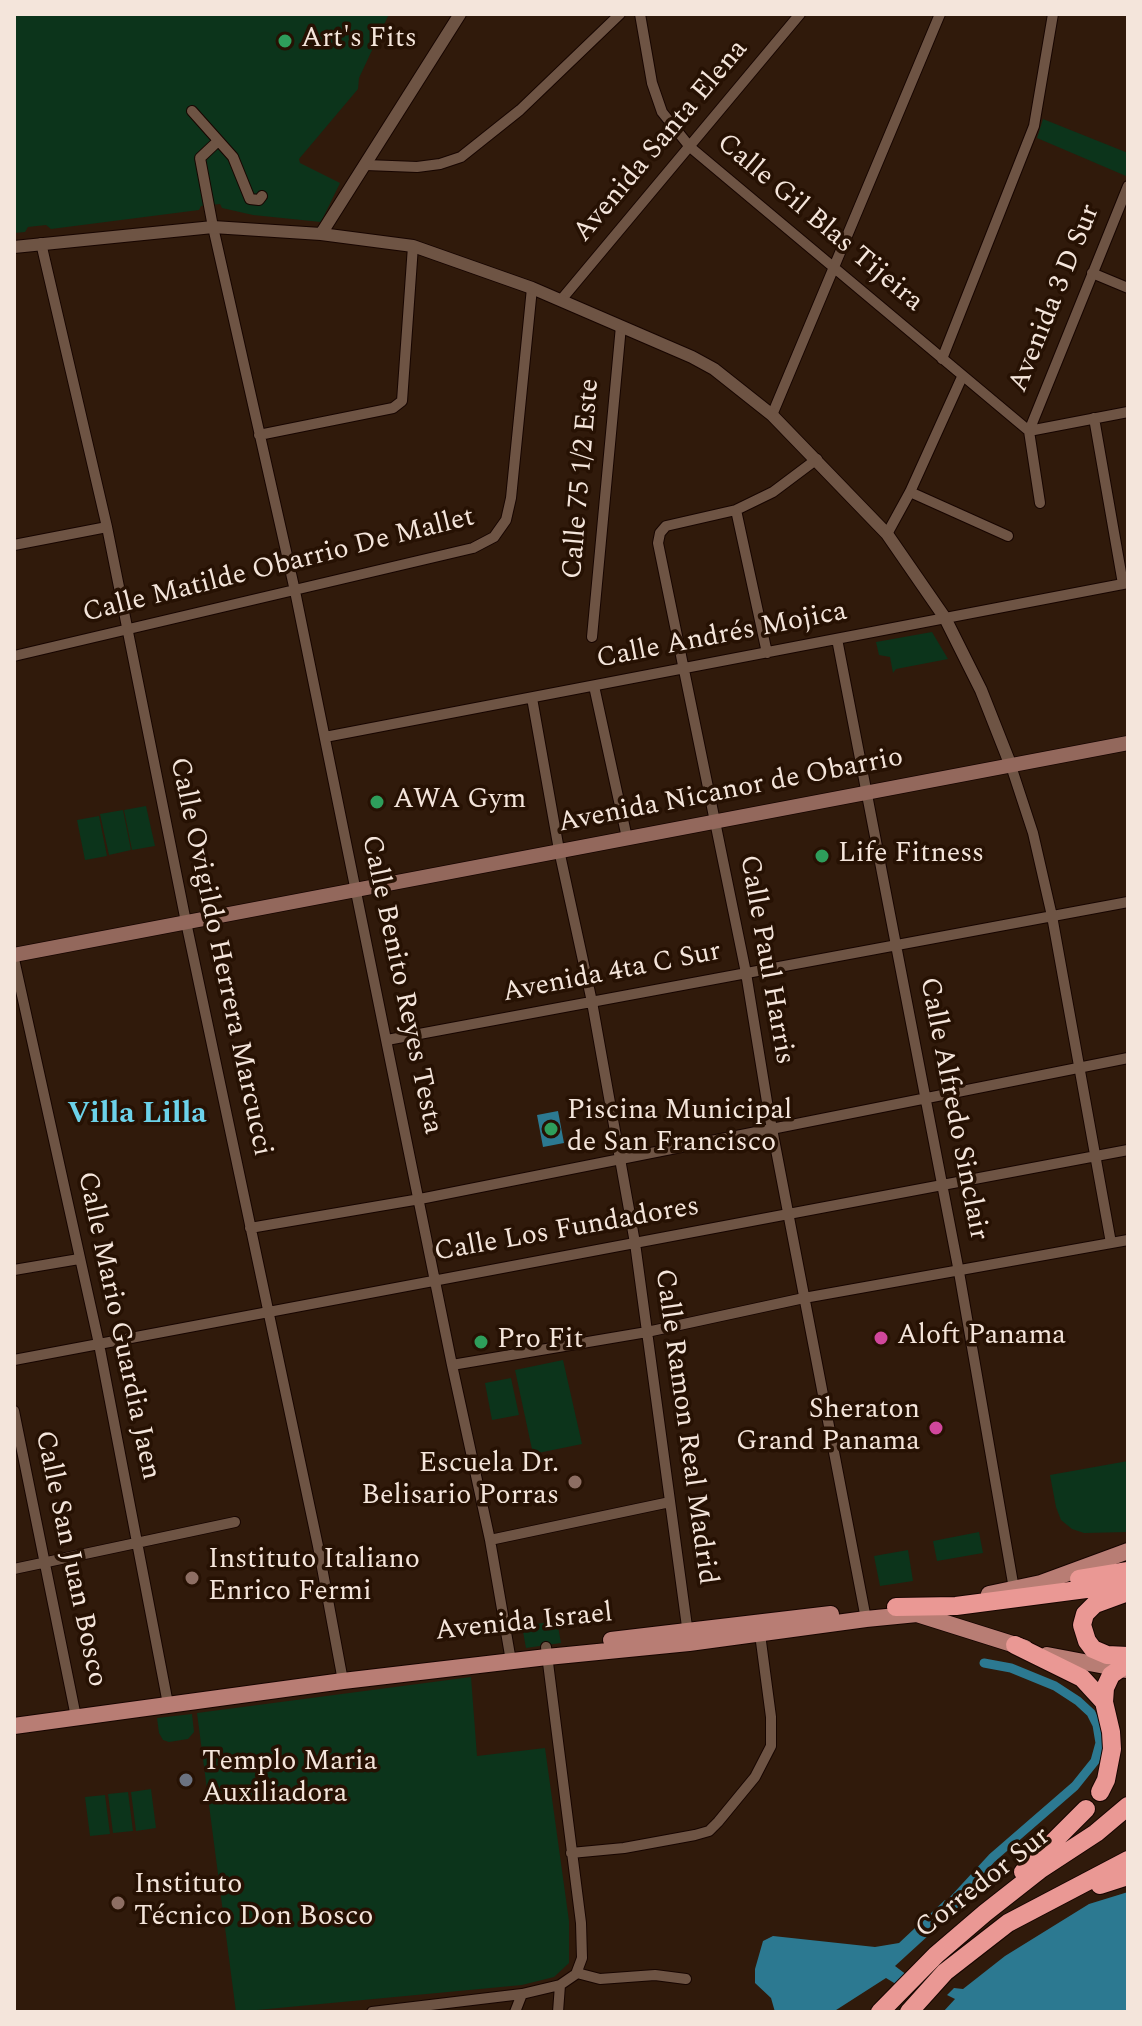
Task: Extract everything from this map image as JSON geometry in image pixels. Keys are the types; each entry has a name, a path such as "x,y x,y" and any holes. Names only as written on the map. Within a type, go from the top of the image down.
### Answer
{"highway":[{"path":"1041,1583 1128,1571"},
{"path":"896,1607 956,1606 1086,1589 1128,1590"},
{"path":"917,1614 1128,1590"},
{"path":"1100,1792 1106,1780 1112,1749 1104,1702 1107,1681 1125,1665 1093,1649 1082,1625 1085,1614 1095,1604 1128,1590"},
{"path":"1015,1645 1082,1678 1104,1702"},
{"name":"Corredor Sur","path":"880,2012 936,1955 985,1913 1041,1869 1096,1833 1128,1806"},
{"path":"985,1913 1086,1809"},
{"name":"Corredor Sur","path":"909,2012 945,1972 1008,1923 1128,1860"},
{"path":"1040,1904 1128,1876"}],"main road":[{"name":"Avenida Nicanor de Obarrio","path":"14,957 1128,743"},
{"name":"Avenida Israel","path":"688,1638 760,1634 896,1607 1014,1589 1041,1583 1128,1551"},
{"name":"Avenida Israel","path":"14,1717 75,1712 546,1652 688,1638 865,1614"},
{"path":"865,1614 917,1614 1054,1657 1125,1665"},
{"name":"Avenida Israel","path":"14,1726 75,1712"}],"street":[{"path":"321,234 460,14"},
{"path":"366,165 417,167 461,157 520,110 620,14"},
{"name":"Calle Gil Blas Tijeira","path":"640,14 652,83 662,112 690,147 1029,431"},
{"name":"Avenida Santa Elena","path":"561,300 800,14"},
{"path":"772,415 940,14"},
{"path":"942,359 1034,126 1053,14"},
{"path":"192,111 239,166 250,199 259,200 262,196"},
{"name":"Calle Benito Reyes Testa","path":"218,141 200,158 213,227 295,591 490,1540 510,1657"},
{"name":"Avenida 3 D Sur","path":"1029,431 1128,186"},
{"path":"14,247 213,227 321,234 413,246 532,288 692,357 714,369 772,415 887,534 945,618 981,690 1033,833 1052,916 1111,1243"},
{"name":"Calle Ovigildo Herrera Marcucci","path":"41,243 107,527 186,922 318,1546 342,1676"},
{"path":"259,435 393,408 402,401 413,246"},
{"path":"1092,273 1128,288"},
{"name":"Calle Matilde Obarrio De Mallet","path":"14,656 473,548 494,537 506,520 511,498 532,288"},
{"name":"Calle 75 1/2 Este","path":"592,637 621,326"},
{"path":"887,534 910,492 962,377"},
{"path":"1040,503 1029,431 1128,412"},
{"path":"1094,418 1126,584"},
{"name":"Calle Paul Harris","path":"817,459 773,492 736,510 666,526 660,533 658,543 746,973 772,1128 865,1614"},
{"path":"910,492 1008,536"},
{"path":"736,510 767,653"},
{"path":"14,545 107,527"},
{"name":"Calle Andrés Mojica","path":"325,737 1126,584"},
{"name":"Calle Alfredo Sinclair","path":"837,639 959,1272 1014,1589"},
{"path":"594,686 627,838"},
{"name":"Calle Ramon Real Madrid","path":"532,698 559,850 592,1002 635,1243 688,1638"},
{"name":"Avenida 4ta C Sur","path":"387,1040 1128,902"},
{"name":"Calle Mario Guardia Jaen","path":"14,957 99,1344 167,1700"},
{"path":"250,1228 420,1199 1128,1058"},
{"name":"Calle Los Fundadores","path":"14,1360 1128,1150"},
{"path":"452,1365 647,1332 804,1298 1128,1240"},
{"path":"14,1270 79,1259"},
{"name":"Calle San Juan Bosco","path":"14,1411 75,1712"},
{"path":"490,1540 670,1502"},
{"path":"14,1569 235,1522"},
{"path":"571,1853 624,1848 695,1835 709,1831 718,1822 755,1777 771,1746 771,1717 760,1634"},
{"path":"372,2012 522,1994 560,1985 577,1973 582,1958 582,1934 546,1652"},
{"path":"577,1973 600,1979 655,1975 686,1979"},
{"path":"558,2012 560,1985"},
{"path":"515,2012 522,1994"}],"green space":[{"path":"14,14 389,14 359,78 358,89 299,159 300,163 340,183 321,222 253,215 222,208 220,204 201,206 199,210 51,229 46,225 28,227 25,232 14,233"},
{"path":"1043,119 1128,153 1126,176 1037,138"},
{"path":"932,632 948,659 896,669 893,673 890,657 879,655 876,642"},
{"path":"146,806 155,846 132,850 124,810"},
{"path":"123,810 131,850 109,855 100,814"},
{"path":"99,816 107,856 85,860 77,820"},
{"path":"563,1360 582,1444 533,1454 515,1370"},
{"path":"511,1378 519,1415 492,1420 485,1383"},
{"path":"1128,1461 1128,1532 1084,1533 1072,1529 1061,1520 1050,1475"},
{"path":"979,1532 983,1553 937,1561 933,1541"},
{"path":"908,1550 913,1581 880,1586 874,1556"},
{"path":"557,1621 561,1643 526,1648 522,1626"},
{"path":"471,1677 477,1756 545,1748 569,1921 569,1963 554,1977 522,1985 236,2012 197,1713"},
{"path":"192,1714 194,1732 188,1739 163,1740 157,1718"},
{"path":"151,1789 156,1828 136,1831 131,1792"},
{"path":"128,1792 133,1831 113,1833 108,1794"},
{"path":"105,1795 110,1834 90,1836 85,1797"}],"water":[{"name":"Piscina Municipal de San Francisco","path":"558,1111 564,1143 543,1147 537,1115"},
{"path":"1128,1892 1128,2012 943,2012 955,1999 947,1995 954,1988 963,1989 1005,1956 1089,1904"},
{"path":"945,1900 965,1902 895,1966 907,1975 899,1986 886,1978 833,2012 775,2012 771,1998 755,1983 755,1969 763,1941 773,1936 875,1947 899,1943"}],"waterway":[{"path":"946,1908 992,1858 1075,1786 1095,1761 1100,1743 1091,1713 1078,1701 1055,1686 1011,1668 984,1663"}],"place":[{"name":"Art's Fits","path":"285,41"},
{"name":"AWA Gym","path":"377,802"},
{"name":"Life Fitness","path":"822,856"},
{"name":"Piscina Municipal de San Francisco","path":"551,1129"},
{"name":"Aloft Panama","path":"881,1338"},
{"name":"Pro Fit","path":"481,1342"},
{"name":"Sheraton Grand Panama","path":"936,1428"},
{"name":"Escuela Dr. Belisario Porras","path":"575,1482"},
{"name":"Instituto Italiano Enrico Fermi","path":"192,1578"},
{"name":"Templo Maria Auxiliadora","path":"186,1780"},
{"name":"Instituto Técnico Don Bosco","path":"118,1903"}],"district":[{"name":"Villa Lilla","path":"137,1116"}]}
